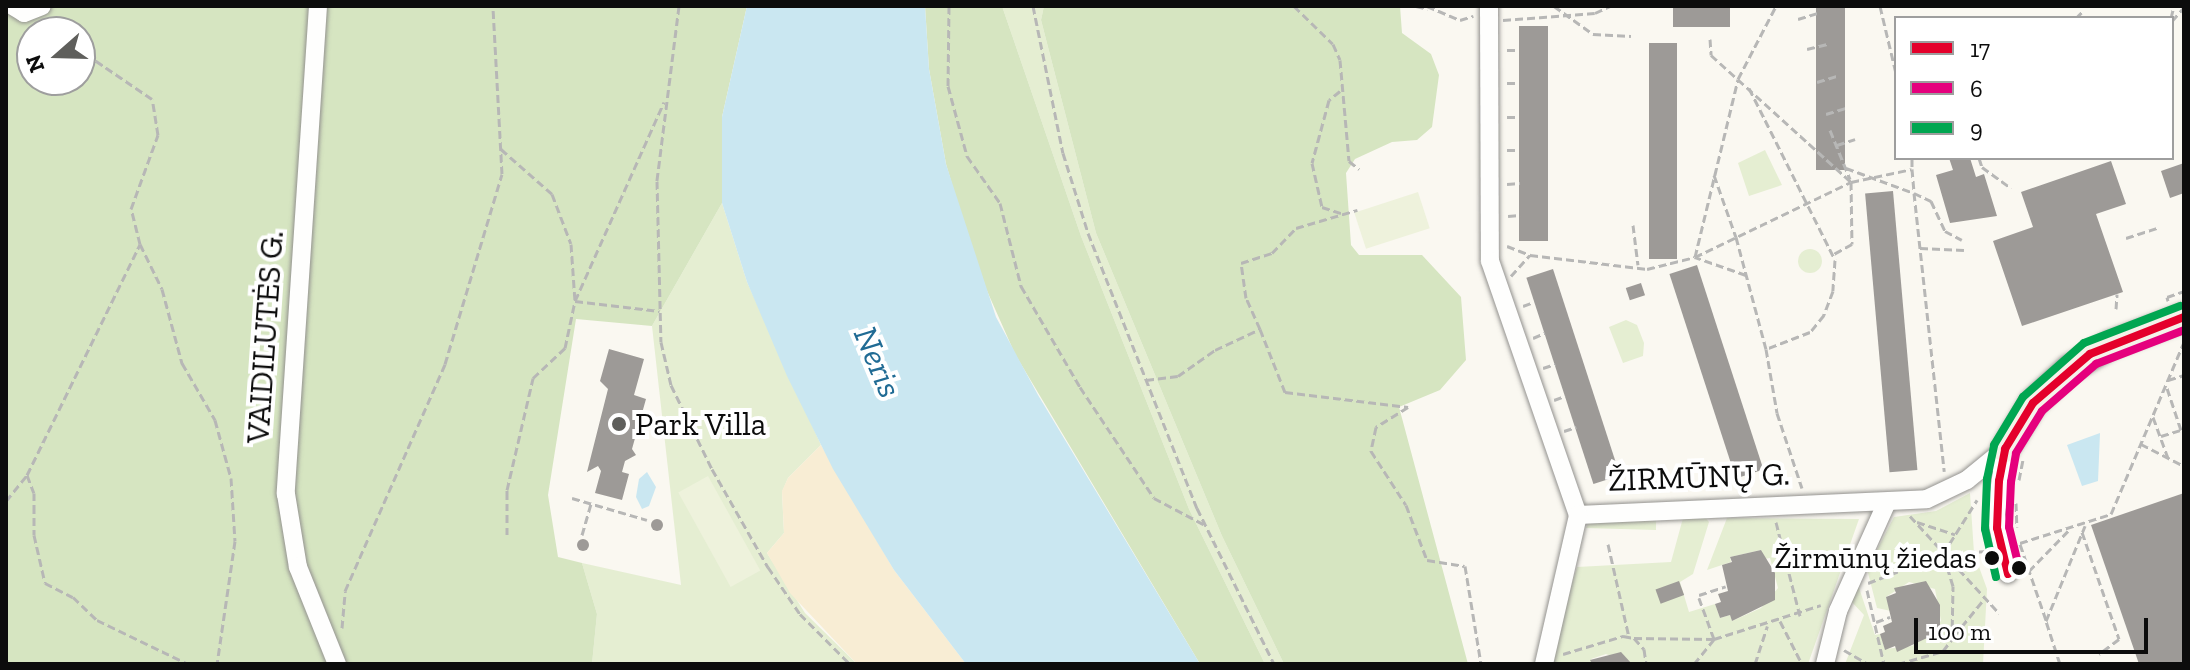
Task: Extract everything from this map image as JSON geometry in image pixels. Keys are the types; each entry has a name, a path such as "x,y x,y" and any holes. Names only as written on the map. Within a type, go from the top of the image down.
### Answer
{"main road":[{"name":"ŽIRMŪNŲ G.","path":"2015,451 2033,403 2069,369 2112,344 2184,317"}],"street":[{"path":"13,6 24,13 42,6"},
{"name":"VAIDILUTĖS G.","path":"318,6 286,494 298,567 337,664"},
{"name":"ŽIRMŪNŲ G.","path":"1488,12 1488,240 1498,291 1578,515 1893,503 1946,493 2015,451"},
{"path":"2008,574 2011,547 1996,502 2015,451"},
{"path":"1825,664 1841,603 1893,503"},
{"path":"1544,664 1548,633 1578,515"}],"path":[{"path":"341,635 345,591 445,364 502,174 493,6"},
{"path":"679,6 665,98 657,181 659,311 671,385 712,469 800,614 850,664"},
{"path":"949,6 948,86 967,156 1000,203 1021,286 1080,387 1154,498 1205,525"},
{"path":"1033,6 1063,153 1088,233 1205,525 1274,664"},
{"path":"1294,6 1333,44 1340,60 1340,91 1349,161 1359,169"},
{"path":"1416,6 1460,20 1488,12 1565,15 1610,6"},
{"path":"1554,6 1593,34 1631,36"},
{"path":"1695,257 1738,79 1776,6"},
{"path":"1880,6 1894,64"},
{"path":"2078,16 2082,12"},
{"path":"1798,19 1818,13"},
{"path":"1710,39 1711,55 1851,182"},
{"path":"1807,49 1827,44"},
{"path":"96,61 152,99 158,135 131,209 140,244 162,289 182,363 215,420 231,478 235,541 217,664"},
{"path":"1817,82 1837,76"},
{"path":"1749,88 1803,206 1824,232 1833,255 1833,291 1824,315 1810,332 1766,349"},
{"path":"1340,91 1329,100 1312,163 1322,207 1344,214"},
{"path":"507,535 507,490 518,429 533,378 565,348 575,301 665,98"},
{"path":"1826,114 1846,108"},
{"path":"1830,130 1851,182 1852,244 1833,255"},
{"path":"1837,145 1855,139"},
{"path":"501,149 552,194 571,244 575,301"},
{"path":"1912,160 1944,478"},
{"path":"1980,160 1982,167 2011,188"},
{"path":"1846,168 1931,201 1945,231 1962,240"},
{"path":"1488,240 1530,255 1638,265 1647,269 1695,257 1851,182 1912,169"},
{"path":"1714,175 1736,237 1766,349 1777,413 1808,507"},
{"path":"1357,210 1296,228 1272,253 1241,263 1246,298 1285,392 1408,407 1376,427 1371,451 1406,505 1427,560 1465,566 1481,664"},
{"path":"1633,225 1638,265"},
{"path":"2126,238 2157,228"},
{"path":"6,501 27,475 140,244"},
{"path":"1920,248 1964,250"},
{"path":"1498,291 1530,255"},
{"path":"1695,257 1746,275"},
{"path":"2116,309 2117,294"},
{"path":"575,301 659,311"},
{"path":"1146,380 1178,376 1215,350 1260,329"},
{"path":"2175,343 2184,341"},
{"path":"1884,664 1866,584 1943,554 2011,547 2111,514 2184,341"},
{"path":"2167,382 2184,375"},
{"path":"2161,436 2181,430 2167,382"},
{"path":"2152,416 2168,458"},
{"path":"2141,444 2184,466"},
{"path":"2015,451 2018,486"},
{"path":"27,475 45,583 73,597 97,620 188,664"},
{"path":"2017,494 2011,547 2029,571 2060,664"},
{"path":"572,498 647,520"},
{"path":"1952,639 1953,586 1943,554 1977,500"},
{"path":"1893,503 1915,521 1999,613"},
{"path":"582,535 591,504"},
{"path":"1773,507 1800,616"},
{"path":"1915,521 1955,534"},
{"path":"2046,621 2085,525"},
{"path":"2029,571 2069,530"},
{"path":"2082,532 2119,639 2099,654"},
{"path":"1608,544 1632,637 1646,664"},
{"path":"1783,550 1855,574"},
{"path":"1714,639 1699,597 1726,586"},
{"path":"1898,664 1943,651 1986,597"},
{"path":"1548,633 1562,654 1632,637 1714,639 1800,616 1833,600 1841,603"},
{"path":"1876,622 1890,617"},
{"path":"1780,621 1802,664"},
{"path":"1755,664 1768,624"},
{"path":"1694,664 1714,639"},
{"path":"1831,642 1868,664"}],"green space":[{"path":"6,6 747,6 722,117 722,203 652,326 576,319 548,495 558,557 582,563 597,614 592,664 6,664"},
{"path":"925,6 1002,6 1081,236 1189,509 1265,664 1200,664 1015,354 976,266 946,164 929,69"},
{"path":"1002,6 1044,6 1041,20 1096,233 1222,536 1284,664 1265,664 1189,509 1081,236"},
{"path":"1044,6 1400,6 1402,33 1431,54 1439,75 1432,127 1417,140 1392,142 1355,159 1346,173 1351,245 1359,255 1422,255 1461,297 1466,360 1440,390 1399,407 1468,664 1284,664 1222,536 1096,233 1041,20"},
{"path":"1765,150 1782,185 1749,196 1738,163"},
{"path":"1418,192 1430,228 1366,249 1354,213"},
{"path":"722,203 747,282 821,445 788,478 782,492 784,533 767,553 805,613 857,664 592,664 597,614 582,563 681,585 652,326"},
{"path":"1805,249 1815,249 1822,256 1822,266 1815,273 1805,273 1798,266 1798,256"},
{"path":"1626,320 1637,325 1644,343 1643,356 1623,363 1609,327"},
{"path":"708,476 760,570 731,587 678,492"},
{"path":"1970,493 1974,553 1987,589 1983,664 1845,664 1864,615 1850,600 1858,585 1875,635 1880,634 1885,649 1912,646 1941,621 1935,589 1909,582 1886,597 1891,611 1877,608 1867,569 1894,517 1936,511"},
{"path":"1704,516 1709,522 1693,574 1680,582 1689,612 1715,604 1720,618 1730,615 1732,621 1761,608 1778,588 1770,558 1764,559 1761,550 1730,557 1731,562 1707,570 1727,518 1859,519 1808,664 1632,664 1606,654 1591,659 1592,664 1554,664 1553,646 1577,567 1671,562 1683,518"},
{"path":"1656,520 1656,530 1586,528 1589,521"}],"sand":[{"path":"821,445 894,570 966,664 857,664 790,593 767,553 784,533 782,491 788,478"}],"water":[{"name":"Neris","path":"747,6 925,6 929,69 946,164 996,317 1038,395 1200,664 966,664 894,570 833,469 787,376 747,282 722,203 722,117"},
{"path":"2100,433 2098,481 2082,486 2067,445"},
{"path":"647,472 656,487 649,506 642,509 636,497 639,479"}],"building":[{"path":"1673,6 1730,6 1730,27 1673,27"},
{"path":"1816,6 1845,6 1845,170 1816,170"},
{"path":"1519,26 1548,26 1548,241 1519,241"},
{"path":"1649,43 1677,43 1677,259 1649,259"},
{"path":"1950,160 1971,160 1976,177 1984,174 1997,216 1950,223 1936,175 1953,170"},
{"path":"2111,161 2126,204 2096,214 2123,292 2022,326 1993,241 2033,227 2021,192"},
{"path":"2184,163 2184,193 2170,198 2161,171"},
{"path":"1893,191 1917,470 1890,472 1865,193"},
{"path":"1697,265 1763,469 1736,478 1669,274"},
{"path":"1553,269 1620,475 1593,484 1526,278"},
{"path":"1641,283 1645,295 1630,300 1626,288"},
{"name":"Park Villa","path":"609,349 644,359 634,395 646,399 632,449 636,455 625,461 622,472 629,474 622,500 595,493 601,471 598,466 587,472 608,389 600,381"},
{"path":"2184,493 2184,664 2139,664 2091,525"},
{"path":"657,519 663,525 657,531 651,525"},
{"path":"583,539 589,545 583,551 577,545"},
{"path":"1761,550 1775,573 1775,600 1732,621 1730,615 1720,618 1715,604 1721,602 1718,594 1728,591 1722,565 1732,562 1730,557"},
{"path":"1679,581 1684,595 1661,604 1656,590"},
{"path":"1926,581 1940,605 1940,632 1897,652 1895,646 1885,650 1880,634 1885,632 1883,626 1892,622 1886,597 1896,593 1894,588"},
{"path":"1621,652 1632,664 1592,664 1590,660"}],"transit line":[{"name":"9","path":"1996,577 1985,529 1987,479 1994,445 2023,397 2084,343 2180,306"},
{"name":"17","path":"2008,574 1997,528 1999,481 2005,449 2033,403 2090,354 2184,317"},
{"name":"6","path":"2020,571 2009,527 2011,482 2016,453 2042,411 2096,364 2184,330"}],"place":[{"name":"Park Villa","path":"619,424"},
{"name":"Žirmūnų žiedas","path":"1992,558"}]}
